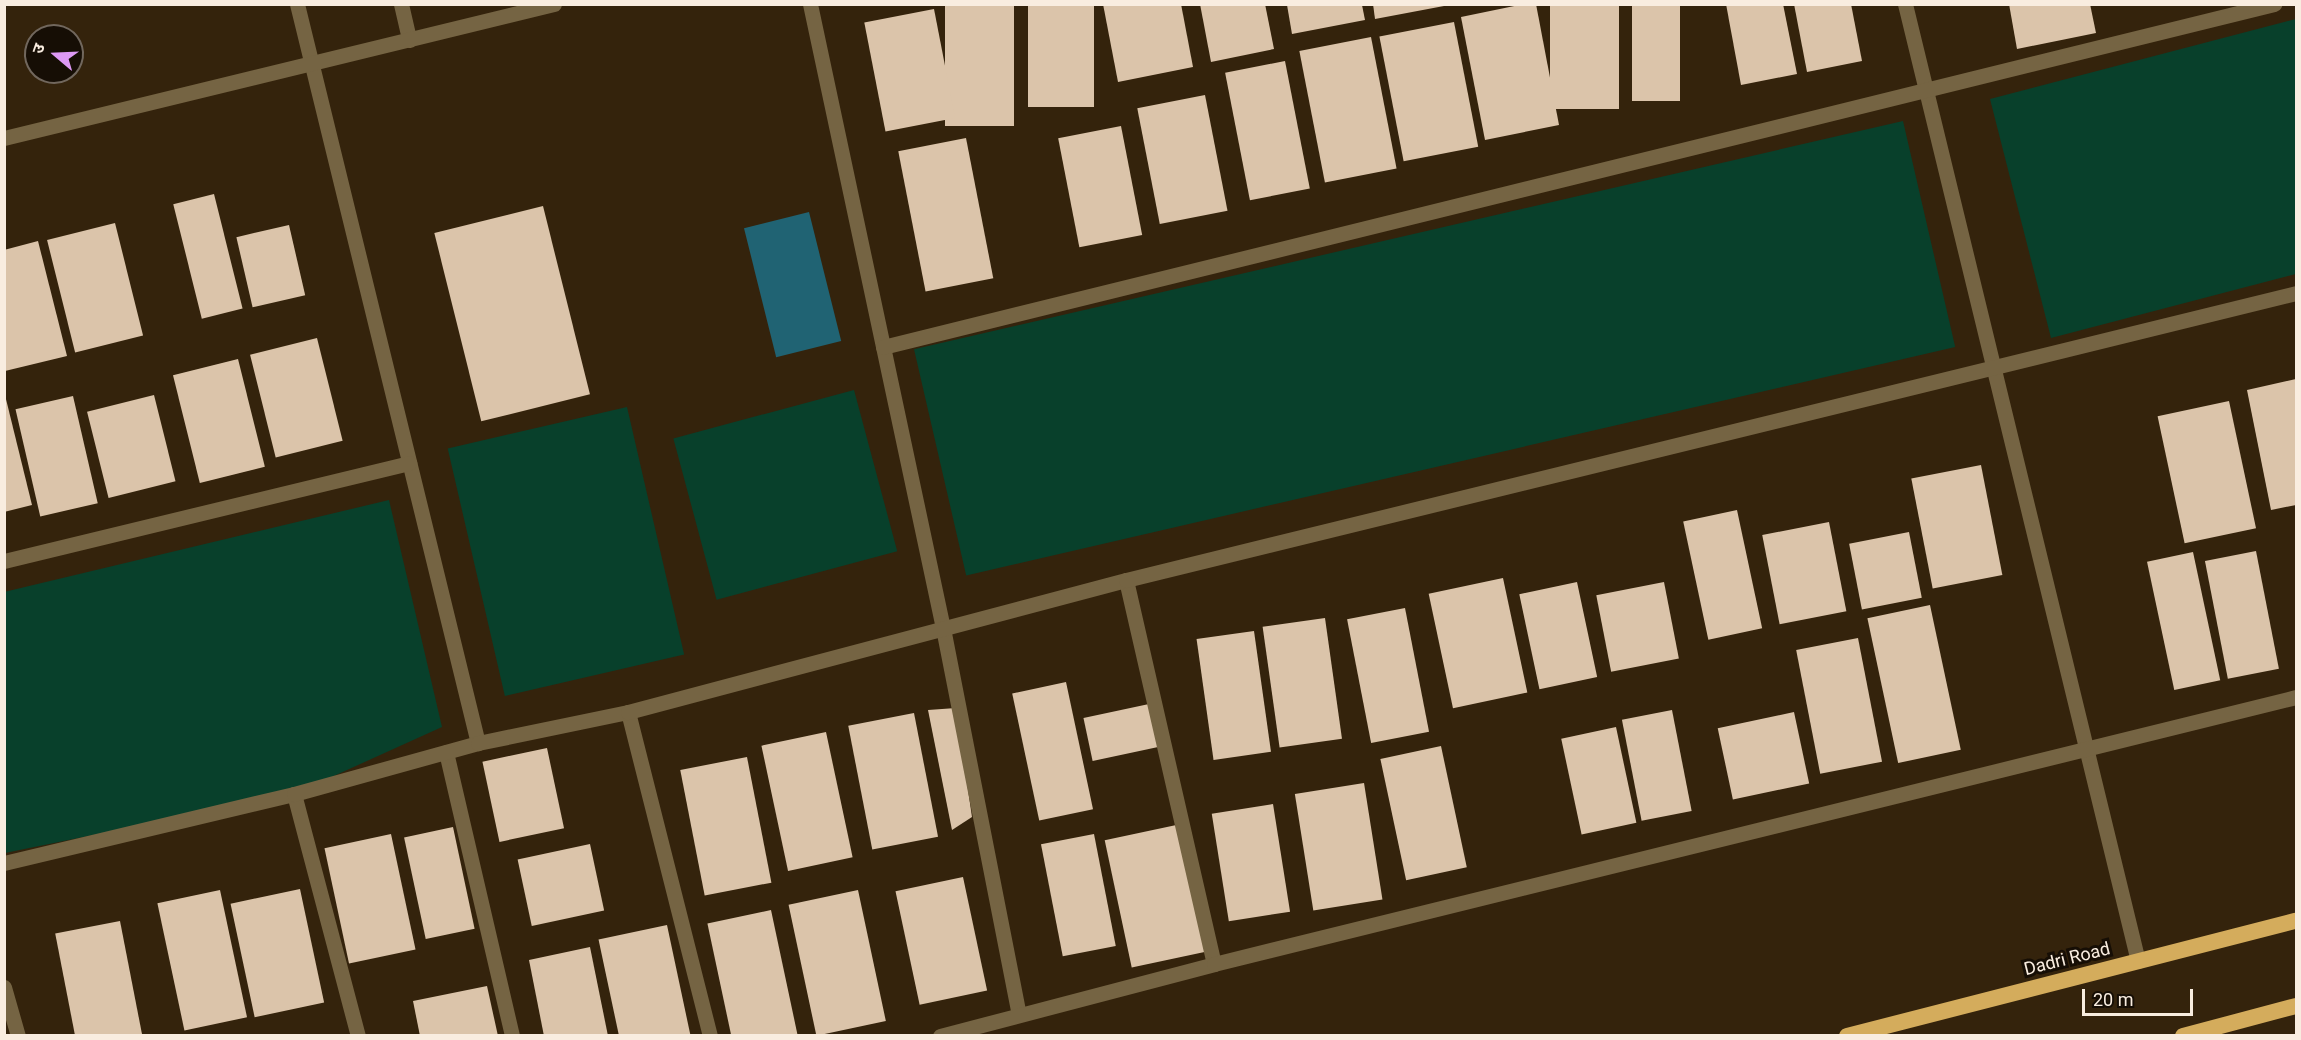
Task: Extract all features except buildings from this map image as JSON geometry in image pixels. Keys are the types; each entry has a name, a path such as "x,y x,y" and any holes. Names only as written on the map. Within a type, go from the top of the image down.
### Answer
{"highway":[{"name":"Dadri Road","path":"1847,1035 2296,921"},
{"path":"2183,1035 2296,1006"}],"street":[{"path":"297,4 478,743"},
{"path":"401,4 409,40"},
{"path":"4,138 554,4"},
{"path":"810,4 943,628 1019,1015"},
{"path":"1905,4 2138,961"},
{"path":"883,347 1927,92 2226,10 2274,4"},
{"path":"4,863 294,794 478,743 628,712 1126,580 2296,293"},
{"path":"4,561 409,463"},
{"path":"1126,580 1214,964"},
{"path":"940,1035 1214,964 2296,697"},
{"path":"628,712 710,1035"},
{"path":"446,752 512,1035"},
{"path":"294,794 358,1035"},
{"path":"4,987 18,1035"}],"green space":[{"path":"2296,19 2296,274 2051,338 1990,99"},
{"path":"1903,121 1955,347 966,575 914,349"},
{"path":"854,390 897,551 717,600 673,438"},
{"path":"627,407 684,654 505,696 448,448"},
{"path":"389,500 442,727 294,794 5,853 4,592"}],"water":[{"path":"809,212 841,341 776,357 744,228"}]}
